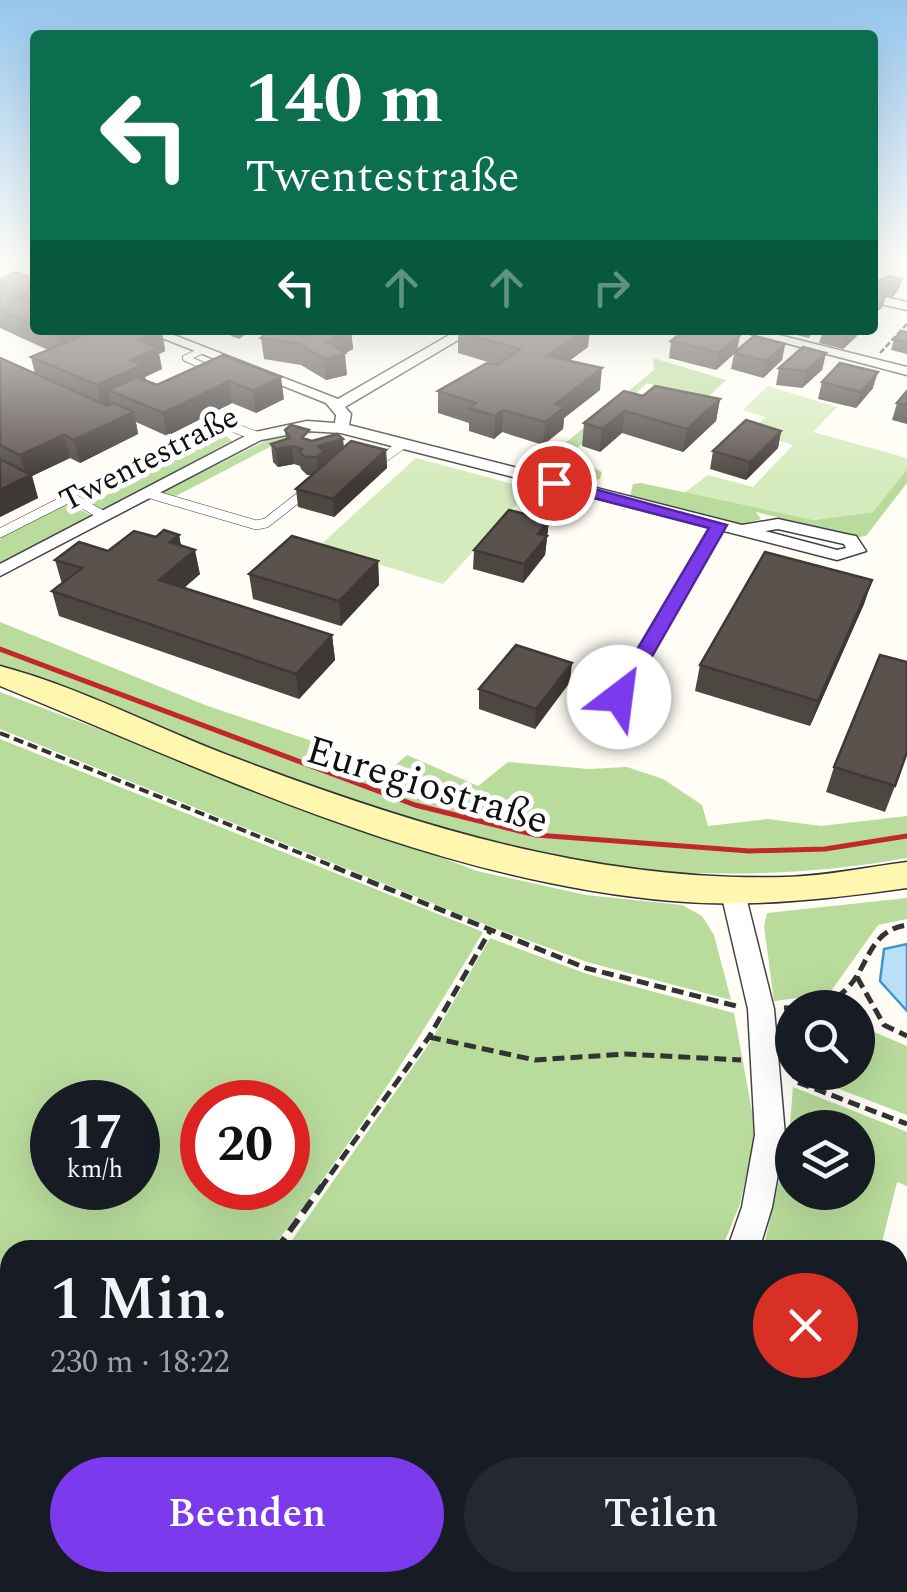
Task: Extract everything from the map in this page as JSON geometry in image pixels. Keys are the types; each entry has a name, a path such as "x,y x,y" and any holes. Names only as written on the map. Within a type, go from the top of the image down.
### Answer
{"main road":[{"name":"Euregiostraße","path":"0,675 361,817 475,854 625,884 734,893 907,875"}],"street":[{"path":"162,335 338,405 345,419 341,428"},
{"path":"338,405 459,335"},
{"path":"763,335 907,372"},
{"name":"Twentestraße","path":"0,570 256,436 288,428 341,428 837,556 856,551 850,540 778,524 740,530"},
{"path":"734,893 773,1057 770,1135 757,1207 746,1240"}],"lane":[{"path":"201,350 186,358 213,370"},
{"path":"199,377 230,362"},
{"path":"196,438 227,425 256,436"},
{"path":"362,455 382,459 402,444"},
{"path":"147,494 256,525 266,523 308,490"},
{"path":"0,533 71,498 104,516"},
{"path":"619,697 719,525"}],"path":[{"path":"872,362 899,332"},
{"path":"0,733 586,968 761,1009 818,1006 844,992 876,937 891,925 907,925"},
{"path":"283,1240 429,1037 490,930"},
{"path":"856,976 884,1025 907,1036"},
{"path":"429,1037 536,1060 626,1054 773,1057 796,1082 907,1124"}],"green space":[{"path":"653,358 726,380 705,400 647,383 569,456 602,472 600,479 587,482 542,470 547,458 654,370"},
{"path":"768,386 837,407 813,432 907,458 907,469 873,512 814,520 684,493 708,475 753,487 793,445 751,432 765,417 743,410"},
{"path":"316,432 270,447 172,498 161,493 273,437"},
{"path":"225,435 232,441 103,510 89,504"},
{"path":"416,458 531,489 443,584 319,546"},
{"path":"907,469 907,483 866,536 859,537 756,512 761,519 742,524 630,496 633,484 641,483 814,520 873,512"},
{"path":"68,504 93,516 0,563 0,538"},
{"path":"0,622 205,705 392,768 407,755 478,786 508,762 589,769 627,767 663,779 702,805 708,826 768,819 821,826 907,816 907,858 823,869 695,873 567,862 495,848 388,815 0,669"},
{"path":"0,692 477,871 586,895 682,905 702,916 714,935 731,1000 587,962 489,926 0,729"},
{"path":"0,739 483,932 382,1094 310,1196 310,1080 180,1080 180,1210 300,1210 278,1240 0,1240"},
{"path":"907,898 907,919 878,925 832,990 775,990 774,1001 764,926 767,913"},
{"path":"490,938 587,974 734,1013 756,1133 740,1204 725,1240 292,1240 431,1041"},
{"path":"875,1032 907,1046 907,1115 842,1090 875,1090"},
{"path":"793,1090 851,1110 791,1110"},
{"path":"875,1119 907,1132 907,1186 897,1182 882,1240 765,1240 775,1197 775,1210 875,1210"}],"water":[{"path":"907,944 907,1011 880,981 884,949"}],"building":[{"path":"901,332 907,332 907,342 894,339"},
{"path":"84,335 150,335 138,340 158,348 131,360 142,365 97,385 31,357"},
{"path":"337,335 326,341 345,353 324,359 299,344 261,338"},
{"path":"469,335 577,335 547,356 602,368 555,404 565,407 545,422 503,410 495,416 469,408 476,403 438,391 487,363 497,365 520,349"},
{"path":"679,335 740,335 719,353 671,341"},
{"path":"754,336 785,344 766,361 734,353"},
{"path":"803,347 826,353 806,371 779,368"},
{"path":"223,355 281,377 253,391 229,381 163,413 108,390 137,377 157,385"},
{"path":"0,358 107,406 114,403 134,412 74,440 64,435 20,455 0,445"},
{"path":"840,363 878,372 861,392 822,382"},
{"path":"655,386 720,399 687,429 625,411 602,429 584,423 624,391 643,396"},
{"path":"907,391 907,405 897,403"},
{"path":"746,420 781,431 750,462 713,451"},
{"path":"291,425 309,430 302,438 312,441 337,434 343,439 318,446 324,451 317,457 305,457 299,452 302,449 292,446 276,449 271,444 290,438 285,430"},
{"path":"351,441 386,450 333,499 296,489"},
{"path":"0,459 31,475 0,490"},
{"path":"509,510 549,520 538,534 547,536 524,564 474,550"},
{"path":"164,530 179,535 170,542 195,550 159,580 332,635 296,674 52,591 82,568 55,560 79,542 108,551 134,531 156,537"},
{"path":"292,536 378,561 339,601 249,574"},
{"path":"765,552 872,580 818,701 700,665"},
{"path":"516,645 572,663 536,709 479,689"},
{"path":"880,655 907,662 907,752 895,786 834,767"}],"railway":[{"path":"0,649 415,805 536,835 749,851 825,849 907,836"}],"route":[{"path":"554,483 719,525 619,697"}]}
